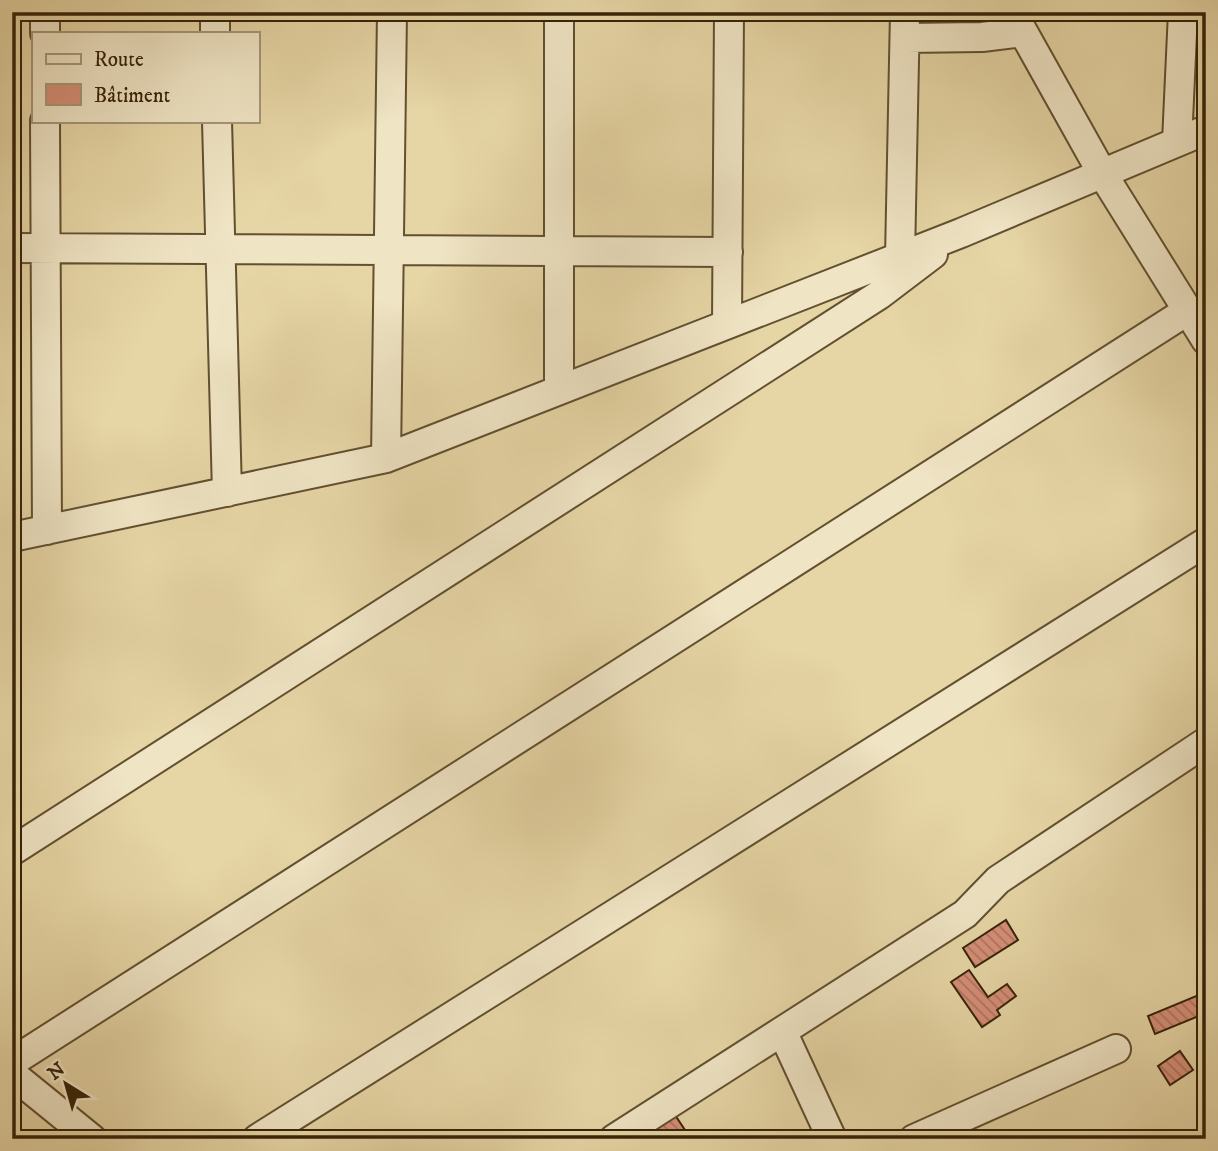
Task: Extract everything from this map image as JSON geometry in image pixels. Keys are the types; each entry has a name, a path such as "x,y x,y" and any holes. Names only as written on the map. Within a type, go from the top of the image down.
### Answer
{"street":[{"path":"45,12 45,32"},
{"path":"215,12 215,32"},
{"path":"386,458 392,12"},
{"path":"559,12 559,390"},
{"path":"727,324 729,12"},
{"path":"1177,142 1183,12"},
{"path":"900,257 905,25 982,37 1018,22 1102,173 1205,338"},
{"path":"45,122 47,530"},
{"path":"218,122 226,492"},
{"path":"12,537 386,458 961,233 1206,130"},
{"path":"12,850 879,295 961,233"},
{"path":"12,248 728,252"},
{"path":"12,1062 1187,311"},
{"path":"257,1139 1206,542"},
{"path":"614,1139 965,915 998,880 1206,742"},
{"path":"783,1033 832,1139"},
{"path":"915,1139 1116,1049"},
{"path":"12,1074 61,1129 92,1139"}],"building":[{"path":"1006,920 1018,940 975,967 963,948"},
{"path":"969,970 988,997 1007,984 1016,996 997,1010 1000,1015 982,1027 951,982"},
{"path":"1201,994 1206,1013 1155,1034 1148,1016"},
{"path":"1180,1051 1193,1070 1170,1085 1158,1066"},
{"path":"675,1115 691,1139 644,1139 643,1137"}]}
